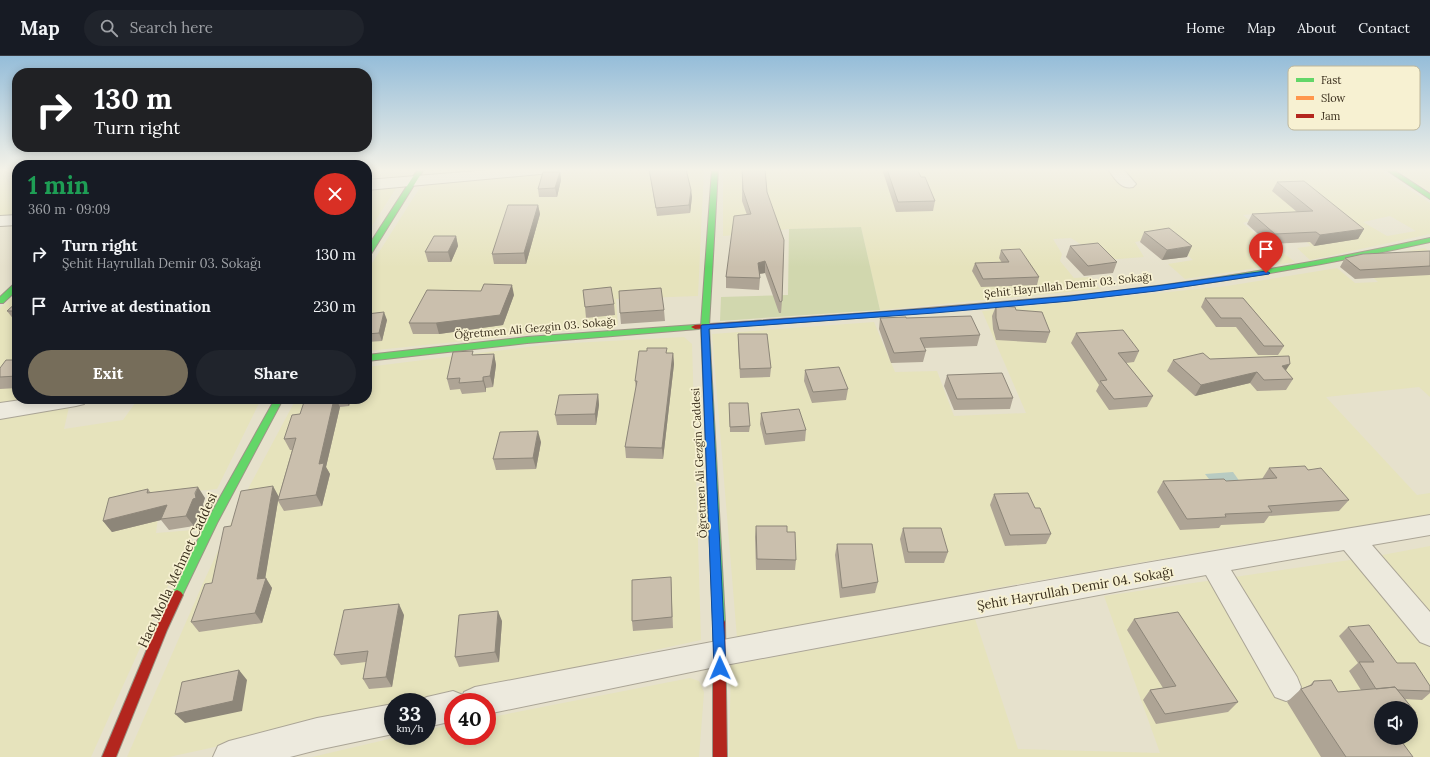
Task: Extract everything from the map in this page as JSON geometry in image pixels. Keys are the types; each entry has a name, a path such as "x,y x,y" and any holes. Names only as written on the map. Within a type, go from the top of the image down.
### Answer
{"street":[{"path":"372,246 400,202"},
{"name":"Öğretmen Ali Gezgin Caddesi","path":"713,202 705,326 720,653 720,757"},
{"path":"0,221 12,220"},
{"name":"Şehit Hayrullah Demir 03. Sokağı","path":"705,326 934,310 1156,289 1355,258 1430,240"},
{"path":"0,301 12,290"},
{"name":"Öğretmen Ali Gezgin 03. Sokağı","path":"372,357 525,340 705,326"},
{"path":"0,411 44,404"},
{"name":"Hacı Molla Mehmet Caddesi","path":"109,757 161,630 212,522 276,404"},
{"name":"Şehit Hayrullah Demir 04. Sokağı","path":"496,698 720,653 1430,524"},
{"path":"1350,538 1430,633"},
{"path":"1213,563 1286,687"},
{"path":"229,757 317,734 384,721"}],"shaded area":[{"path":"0,202 12,202 12,217 0,218"},
{"path":"372,202 387,202 372,226"},
{"path":"411,202 702,202 698,296 616,299 618,325 372,350 372,263"},
{"path":"723,202 1428,202 1430,203 1430,234 1310,260 1297,248 1311,246 1287,224 1279,224 1264,213 1243,215 1250,221 1243,223 1273,249 1278,249 1295,262 1185,279 1168,264 1193,260 1165,236 1135,242 1144,257 1105,260 1071,238 1053,239 1062,254 1060,261 1074,278 1090,277 1100,289 880,310 861,227 789,229 723,236","holes":["1390,216 1416,231 1387,236 1363,222"]},
{"path":"1425,248 1430,252 1430,397 1419,387 1326,397 1417,495 1430,493 1430,518 1240,545 996,588 737,638 712,334 874,322 895,372 937,371 954,416 1026,413 982,311 1227,286 1337,268 1355,283 1378,282 1356,261"},
{"path":"12,297 12,403 0,405 0,308"},
{"path":"684,337 692,344 701,640 459,693 444,693 444,696 436,698 436,693 384,693 384,710 169,757 127,757 204,581 239,506 293,404 372,404 372,366 553,344"},
{"path":"134,404 259,404 217,489 161,495 156,533 193,530 91,757 0,757 0,418 69,407 64,429 123,420"},
{"path":"1233,472 1240,482 1213,484 1205,474"},
{"path":"1430,546 1430,757 729,757 731,665 975,619 1018,749 1160,753 1104,596 1377,556"},
{"path":"690,678 699,681 704,692 699,757 312,757 384,740 384,745 436,745 436,728 444,726 444,745 496,745 496,716"}],"green space":[{"path":"861,227 880,310 720,321 721,297 788,295 789,229"}],"building":[{"path":"655,202 689,202 689,205 656,208"},
{"path":"747,202 770,202 784,240 782,301 780,302 765,261 758,263 760,278 726,277 734,216 751,214"},
{"path":"1301,202 1330,202 1364,229 1320,235 1316,232 1275,234 1252,214 1313,211"},
{"path":"508,205 538,205 524,253 492,254"},
{"path":"1169,228 1192,246 1167,250 1144,232"},
{"path":"434,236 456,236 448,252 425,252"},
{"path":"1098,243 1117,262 1088,266 1070,246"},
{"path":"1020,249 1039,277 983,279 975,263 1009,262 1001,250"},
{"path":"1430,251 1430,266 1360,270 1345,258 1363,254"},
{"path":"484,284 512,285 500,315 436,323 409,323 427,290 481,291"},
{"path":"611,287 614,304 585,307 583,290"},
{"path":"661,288 664,310 620,313 619,291"},
{"path":"1205,298 1243,298 1284,346 1264,346 1241,318 1221,318"},
{"path":"12,306 12,311 7,311"},
{"path":"996,306 1015,307 1016,310 1042,312 1050,332 999,330 996,318"},
{"path":"384,312 379,333 372,334 372,313"},
{"path":"971,316 980,335 920,338 926,351 894,353 880,318 906,318"},
{"path":"1123,330 1139,351 1118,353 1153,396 1114,399 1100,381 1107,380 1076,333"},
{"path":"738,334 767,334 771,368 740,369"},
{"path":"647,348 667,348 666,353 673,353 662,448 625,447 637,381 635,381 639,351 647,351"},
{"path":"473,351 472,355 494,354 490,376 483,377 483,381 459,383 460,378 447,379 453,352"},
{"path":"1203,353 1210,359 1289,356 1290,364 1282,366 1293,379 1264,380 1257,372 1201,385 1173,360"},
{"path":"6,360 12,360 12,376 0,377 0,368"},
{"path":"839,367 848,389 813,392 805,370"},
{"path":"1002,373 1013,398 957,399 947,375"},
{"path":"598,394 595,414 555,415 559,395"},
{"path":"729,403 748,403 750,426 730,427"},
{"path":"303,404 333,404 319,464 324,463 316,495 278,500 296,438 284,439 292,415 300,414"},
{"path":"799,409 806,430 766,434 761,413"},
{"path":"538,431 533,458 493,459 500,432"},
{"path":"1305,466 1308,470 1321,468 1349,500 1268,506 1272,512 1225,514 1226,517 1187,519 1163,481 1224,479 1226,481 1277,478 1269,468"},
{"path":"273,486 257,579 266,578 255,613 191,622 205,584 212,583 224,527 231,526 241,491"},
{"path":"198,487 195,493 196,498 193,499 186,516 161,519 167,505 103,521 109,498 148,489 147,493"},
{"path":"1028,493 1035,508 1040,508 1051,534 1010,535 994,494"},
{"path":"756,526 787,526 787,532 795,532 796,560 757,559"},
{"path":"903,528 941,528 948,552 908,552"},
{"path":"837,544 872,544 878,582 842,588"},
{"path":"671,577 672,617 632,621 632,580"},
{"path":"399,604 386,677 363,679 368,651 334,655 344,610"},
{"path":"498,611 495,652 455,657 459,615"},
{"path":"1178,612 1238,702 1165,714 1150,690 1176,686 1134,619"},
{"path":"1369,625 1397,663 1415,663 1430,686 1430,691 1398,690 1395,687 1376,689 1359,662 1374,662 1348,627"},
{"path":"239,670 233,701 175,714 182,682"},
{"path":"1331,680 1338,692 1395,687 1406,701 1374,701 1374,745 1404,745 1413,757 1346,757 1301,689 1312,685 1314,681"}],"traffic: fast":[{"path":"372,246 400,202"},
{"path":"713,202 705,326 719,622"},
{"path":"1059,299 1153,289 1246,276 1430,240"},
{"path":"0,301 12,290"},
{"path":"372,357 527,340 695,327"},
{"path":"177,595 212,522 276,404"}],"traffic: slow":[{"path":"881,314 1059,299"}],"traffic: jam":[{"path":"695,327 881,314"},
{"path":"109,757 161,630 177,595"},
{"path":"719,622 720,757"}],"route":[{"path":"720,668 705,326 934,310 1070,298 1156,289 1266,273"}]}
